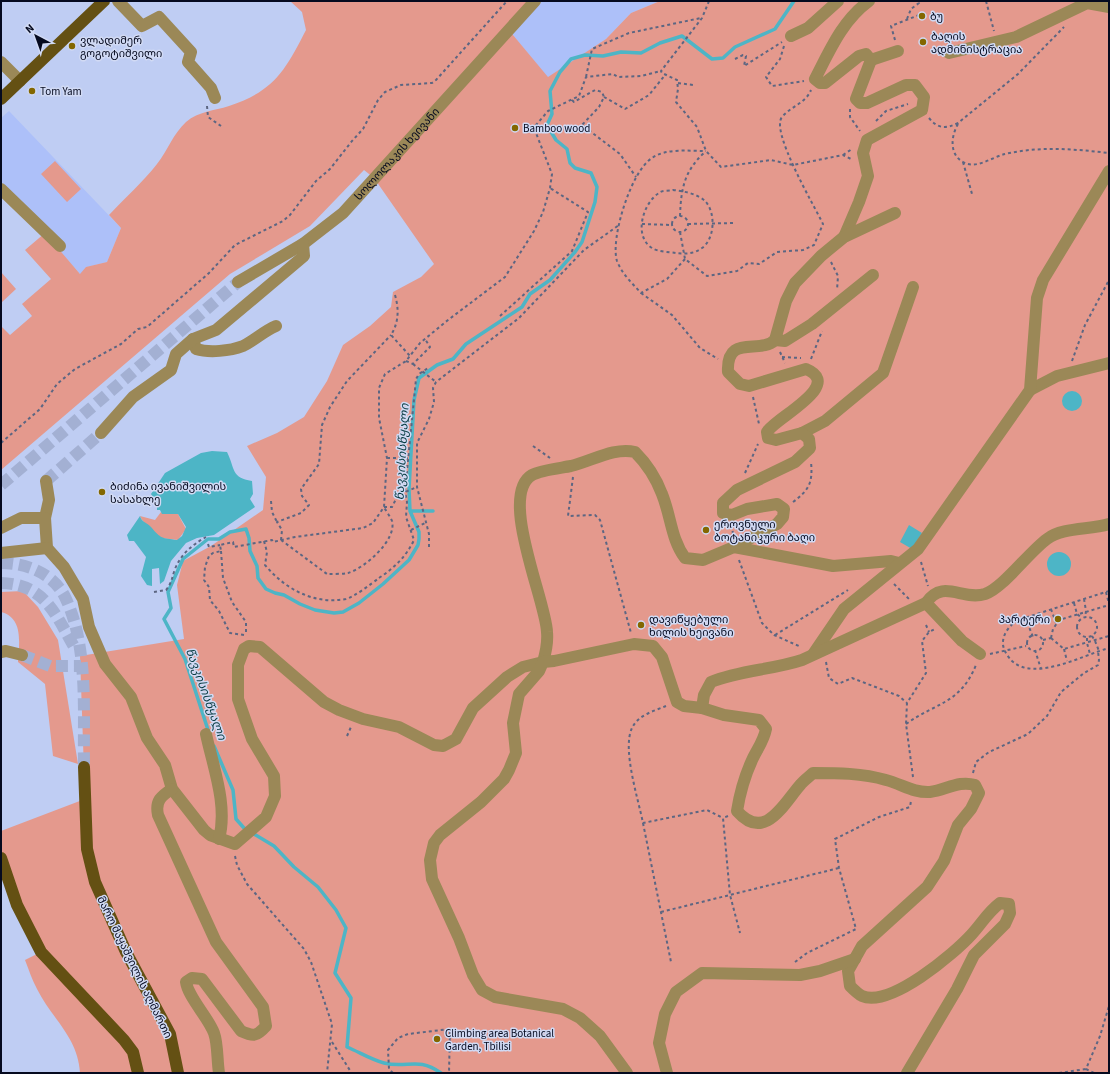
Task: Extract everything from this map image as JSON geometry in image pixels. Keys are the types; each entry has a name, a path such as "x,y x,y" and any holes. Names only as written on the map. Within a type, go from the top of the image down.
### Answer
{"main road":[{"path":"1,99 104,1"},
{"name":"მარო მაყაშვილის აღმართი","path":"84,767 87,849 95,882 126,952 170,1034 178,1073"},
{"path":"1,858 17,905 41,952 124,1040 133,1052 138,1073"}],"street":[{"path":"118,1 142,26 159,17 192,52 188,62 211,88 215,98"},
{"name":"სოლოლაკის ხეივანი","path":"238,282 303,244 343,212 536,1"},
{"path":"789,38 808,28 838,1"},
{"path":"869,1 850,17 839,31 815,79 820,83 825,83 859,56 866,54 871,60"},
{"path":"949,53 1016,37 1087,3 1109,7"},
{"path":"871,60 898,51"},
{"path":"844,237 868,176 865,166 864,153 867,140 922,110 924,98 915,85 906,85 879,96 867,103 860,103 856,99 871,60"},
{"path":"1,62 20,81"},
{"path":"814,653 844,609 918,549 1030,390 1037,298 1042,280 1109,171"},
{"path":"1,189 60,246"},
{"path":"895,213 844,237 821,256 796,283 786,301 776,340 771,344 738,348 731,355 728,365 728,372 735,381 749,386 806,369 814,372 817,378 816,389 808,400 779,419 767,432 768,438 776,440 802,433 825,421 883,373 912,287"},
{"path":"100,433 133,397 171,370 176,354 193,339 216,330 304,256 303,244"},
{"path":"776,340 785,341 812,324 873,275"},
{"path":"193,339 196,349 205,352 233,348 241,346 276,326"},
{"path":"1030,390 1067,374 1109,362"},
{"path":"627,1073 600,1036 580,1018 563,1009 495,997 482,990 473,975 459,938 432,879 430,860 434,843 440,835 481,802 504,779 509,770 516,753 513,723 520,694 539,671 547,650 547,631 541,600 532,573 523,533 520,510 523,489 526,481 533,475 586,462 612,452 635,452 652,473 662,494 677,547 685,558 703,560 734,547 777,524 783,517 784,509 777,504 747,509 732,515 723,513 723,503 737,490 795,462 810,448 809,439 802,433"},
{"path":"46,481 49,500 45,518 47,548 64,567 83,599 89,627 105,664 131,697 147,738 165,764 172,789 204,830 210,835 219,838 238,841 259,824 270,811 275,796 275,783 270,767 252,739 238,699 238,665 248,641 265,651 274,661 324,702 339,710 363,719 399,727 434,746 443,746 456,739 473,708 499,684 523,667 634,644 653,646 662,657 677,702 684,706 702,708 724,715 759,720 766,729 764,738 754,756 739,794 737,811 744,819 753,823 770,820 783,809 802,782 813,773 861,775 887,780 914,791 932,792 968,783 975,785 979,793 971,809 958,825 944,861 927,887 862,946 848,971 850,986 862,996 884,997 911,983 952,955 973,933 988,913 1000,903 1009,904 1010,913 1005,924 974,956 957,989 906,1073"},
{"path":"1,528 20,518 45,518"},
{"path":"702,708 704,695 711,682 743,672 784,666 802,660 925,601 939,590 969,595 985,594 1004,582 1048,538 1066,532 1109,524"},
{"path":"734,547 833,566 891,561 899,563"},
{"path":"1,553 47,548"},
{"path":"925,601 970,648 980,654"},
{"path":"1,652 6,651 22,656"},
{"path":"206,734 222,806 222,828 219,838"},
{"path":"172,789 159,799 157,809 158,815 216,942 263,1007 266,1016 266,1026 258,1034 249,1035 241,1031 202,979 192,978 186,982 187,989 200,1007 214,1034 219,1073"},
{"path":"667,1073 659,1043 665,1014 676,992 702,973 800,975 820,971 855,959"}],"path":[{"path":"1,443 40,409 57,384 75,369 121,344 138,329 147,327 208,273 234,244 286,218 301,202 316,181 330,169 363,129 381,96 389,89 401,85 432,83 436,80 507,1"},
{"path":"586,77 613,74 618,77 641,76 661,71 702,18 709,1"},
{"path":"907,20 911,10 919,3 918,1"},
{"path":"986,1 997,41"},
{"path":"898,51 891,26 919,15"},
{"path":"208,544 209,547 233,542 234,547 262,541 281,540 364,528 373,523 384,507 387,458 379,418 379,388 385,374 406,361 425,339 505,277 534,231 550,188 552,174 536,133 536,125 548,111 580,96 592,49 629,33 702,18"},
{"path":"922,110 932,122 941,128 949,128 958,123 1018,74 1066,25"},
{"path":"789,38 780,59 766,77 772,86 815,79"},
{"path":"735,59 746,56 744,66 779,44"},
{"path":"661,71 677,80 678,83 693,85"},
{"path":"572,100 574,102 595,90 602,92 604,98 626,109 649,95 666,75"},
{"path":"680,232 682,253 685,259 706,276 737,272 748,263 759,264 777,252 803,250 814,245 823,224 780,135 779,124 782,117 798,106 809,94 815,79"},
{"path":"678,83 676,102 697,127 706,151 721,167 771,160 794,165 843,155 865,166"},
{"path":"215,98 207,108 208,117 221,126"},
{"path":"604,98 599,107 582,125 620,154 636,177"},
{"path":"850,109 850,117 867,140"},
{"path":"958,123 952,134 953,151 963,162 972,194"},
{"path":"963,162 976,165 1003,155 1034,149 1076,150 1109,153"},
{"path":"706,151 671,152 652,157 643,166 632,184 619,225 616,253 618,261 626,276 641,293 672,316 700,348 728,365"},
{"path":"680,216 681,191 692,164 706,151"},
{"path":"500,316 572,251 588,212 550,188"},
{"path":"681,191 704,200 709,206 712,224 711,234 706,245 696,252 682,253 653,249 645,238 642,224 644,210 648,202 660,192 681,191"},
{"path":"680,216 684,217 688,224"},
{"path":"672,225 676,217 680,216"},
{"path":"688,224 733,223"},
{"path":"642,224 672,225"},
{"path":"680,232 684,231 688,224"},
{"path":"429,547 429,534 425,524 417,487 417,443 431,414 434,402 433,388 436,382 519,318 584,250 619,225"},
{"path":"672,225 676,231 680,232"},
{"path":"821,256 830,260 838,276 836,304"},
{"path":"641,293 667,279 685,259"},
{"path":"1067,374 1085,325 1109,280"},
{"path":"277,522 301,513 309,505 302,496 301,489 319,464 322,425 330,407 347,381 391,335 395,328 398,315 395,295"},
{"path":"811,358 823,330"},
{"path":"391,335 410,356"},
{"path":"414,364 430,347 425,339"},
{"path":"782,357 804,358"},
{"path":"406,361 414,364 436,382"},
{"path":"262,541 267,552 265,565 276,579 300,594 322,599 347,598 391,569 409,552 414,540 406,517 407,502 405,491 412,414 416,379 419,374 428,368"},
{"path":"749,386 759,418 758,431"},
{"path":"737,490 758,443 758,437"},
{"path":"387,458 409,458"},
{"path":"784,509 807,491 812,472 811,460"},
{"path":"573,476 568,516 595,515 600,520 617,576 634,644"},
{"path":"384,507 392,508 398,495 417,487"},
{"path":"271,501 272,512 282,530 281,540"},
{"path":"281,540 326,574 348,573 369,562 380,551 391,531 392,521 384,507"},
{"path":"732,515 734,547 762,623 774,635 814,653 825,656 829,678 838,684 852,678 899,696 907,703"},
{"path":"411,530 425,524"},
{"path":"154,592 166,590 183,554 194,543 206,537"},
{"path":"220,545 221,551 224,578 232,602 246,622 248,641 230,633 219,610 210,600 209,587 204,580 204,567 213,553 221,551"},
{"path":"885,576 925,601 927,584 918,549"},
{"path":"774,635 849,589"},
{"path":"1109,591 1084,600 1025,617 1012,624 1003,638 1005,652 1017,666 1025,669 1041,669 1109,648"},
{"path":"1056,623 1077,614 1109,605 1106,592"},
{"path":"1074,603 1077,614 1083,618 1092,618 1096,624 1097,630 1092,636 1088,637 1081,635 1078,630 1078,624 1083,618 1086,611 1084,600"},
{"path":"1051,609 1056,623 1051,638"},
{"path":"1025,617 1032,637"},
{"path":"780,974 807,953 856,929 839,868 835,839 879,817 910,807 914,791 906,724 907,703 926,673 922,641 929,632 946,624"},
{"path":"926,625 929,632"},
{"path":"1026,646 1027,640 1032,637 1038,636 1043,640"},
{"path":"968,783 976,762 998,747 1028,734 1047,716 1061,692 1084,672 1098,665 1098,651 1092,636"},
{"path":"1064,649 1109,636"},
{"path":"1088,637 1087,643 1090,654"},
{"path":"1043,640 1051,638"},
{"path":"1051,638 1064,649 1067,661"},
{"path":"1026,646 1030,650 1035,650 1043,646 1043,640"},
{"path":"906,724 930,709 948,701 963,689 970,679 980,654 1005,652 1026,646"},
{"path":"1035,650 1041,669"},
{"path":"671,962 643,823 628,758 629,742 633,727 645,715 677,702"},
{"path":"643,823 707,810 723,818"},
{"path":"723,818 737,811"},
{"path":"723,818 730,895 740,933"},
{"path":"238,841 234,851 237,865 247,884 308,956 332,1024 327,1073"},
{"path":"661,912 839,868"},
{"path":"1086,1069 1100,1036 1109,1007"},
{"path":"393,1073 389,1069 388,1050 398,1038 408,1034 450,1029 449,1073"},
{"path":"331,1041 351,1072"},
{"path":"1059,1073 1086,1069 1094,1073"}],"shaded area":[{"name":"ეროვნული ბოტანიკური ბაღი","path":"290,1 535,1 508,29 548,77 606,39 631,13 660,1 1109,1 1109,1073 80,1073 75,1049 43,1000 32,979 25,960 41,952 1,858 1,831 85,799 80,656 184,639 177,585 183,561 211,546 263,510 266,477 247,446 277,433 304,417 327,381 343,345 370,326 391,307 393,292 421,277 434,264 374,178 364,170 310,226 230,274 1,470 1,326 10,335 32,316 22,304 51,279 25,250 45,233 80,274 86,267 107,262 121,228 109,215 152,171 181,127 191,118 229,106 257,94 276,78 291,57 306,30 302,12"},
{"path":"535,1 660,1 631,13 606,39 548,78 508,29"},
{"path":"9,111 121,228 107,262 87,267 81,275 44,233 1,189 1,118"},
{"path":"55,161 81,189 67,202 41,174"},
{"path":"1,272 16,289 1,303"},
{"path":"1068,391 1076,391 1082,397 1082,405 1076,411 1068,411 1062,405 1062,397"},
{"path":"212,451 227,452 237,475 245,480 252,481 253,494 250,499 255,507 214,535 197,538 186,543 171,561 164,581 160,584 159,568 152,569 152,586 147,585 141,576 146,557 134,541 129,541 127,535 140,516 143,521 162,537 177,540 182,536 186,527 178,514 162,514 160,510 157,510 157,504 151,494 165,473 201,453"},
{"path":"161,512 166,514 178,514 186,529 178,540 160,538 140,516 155,520"},
{"path":"909,525 922,533 912,549 900,542"},
{"path":"1059,552 1068,555 1071,564 1068,573 1059,576 1050,573 1047,564 1050,555"},
{"path":"23,591 38,607 58,640 78,764 53,756 45,684 18,662 19,640 17,626 14,620 1,612 1,592"}],"waterway":[{"name":"წავკისისწყალი","path":"209,733 185,659 164,619 171,608 168,592 183,559 208,539 219,539 230,532 246,529 249,538 250,551 257,566 258,578 266,589 284,595 315,610 334,613 343,612 359,603 383,584 409,560 418,545 419,539 419,532 410,511 409,489 414,400 419,378 437,365 453,359 466,344 522,307 530,294 550,280 582,242 595,202 597,187 591,173 575,168 570,163 567,149 556,140 547,125 552,114 550,91 560,72 571,59 585,55 603,56 621,52 641,53 660,43 682,36 712,59 723,58 735,47 775,29 794,1"},
{"path":"410,511 433,511"},
{"name":"წავკისისწყალი","path":"214,746 233,790 236,819 244,828 274,846 294,867 318,887 336,910 346,928 335,973 351,998 347,1047 379,1062 400,1065 425,1065 441,1073"}],"tunnel":[{"path":"1,485 238,282"},
{"path":"46,481 101,433"},
{"path":"1,563 10,563 29,567 46,576 60,589 73,616 78,637 83,680 84,767"},
{"path":"1,583 29,589 48,604 76,650"},
{"path":"22,655 50,666 81,666"}],"place":[{"name":"ბუ","path":"922,16"},
{"name":"ბაღის ადმინისტრაცია","path":"923,42"},
{"name":"ვლადიმერ გოგოტიშვილი","path":"72,46"},
{"name":"Tom Yam","path":"32,91"},
{"name":"Bamboo wood","path":"515,128"},
{"name":"ბიძინა ივანიშვილის სასახლე","path":"102,492"},
{"name":"ეროვნული ბოტანიკური ბაღი","path":"706,530"},
{"name":"პარტერი","path":"1058,619"},
{"name":"დავიწყებული ხილის ხეივანი","path":"641,625"},
{"name":"Climbing area Botanical Garden, Tbilisi","path":"437,1039"}]}
